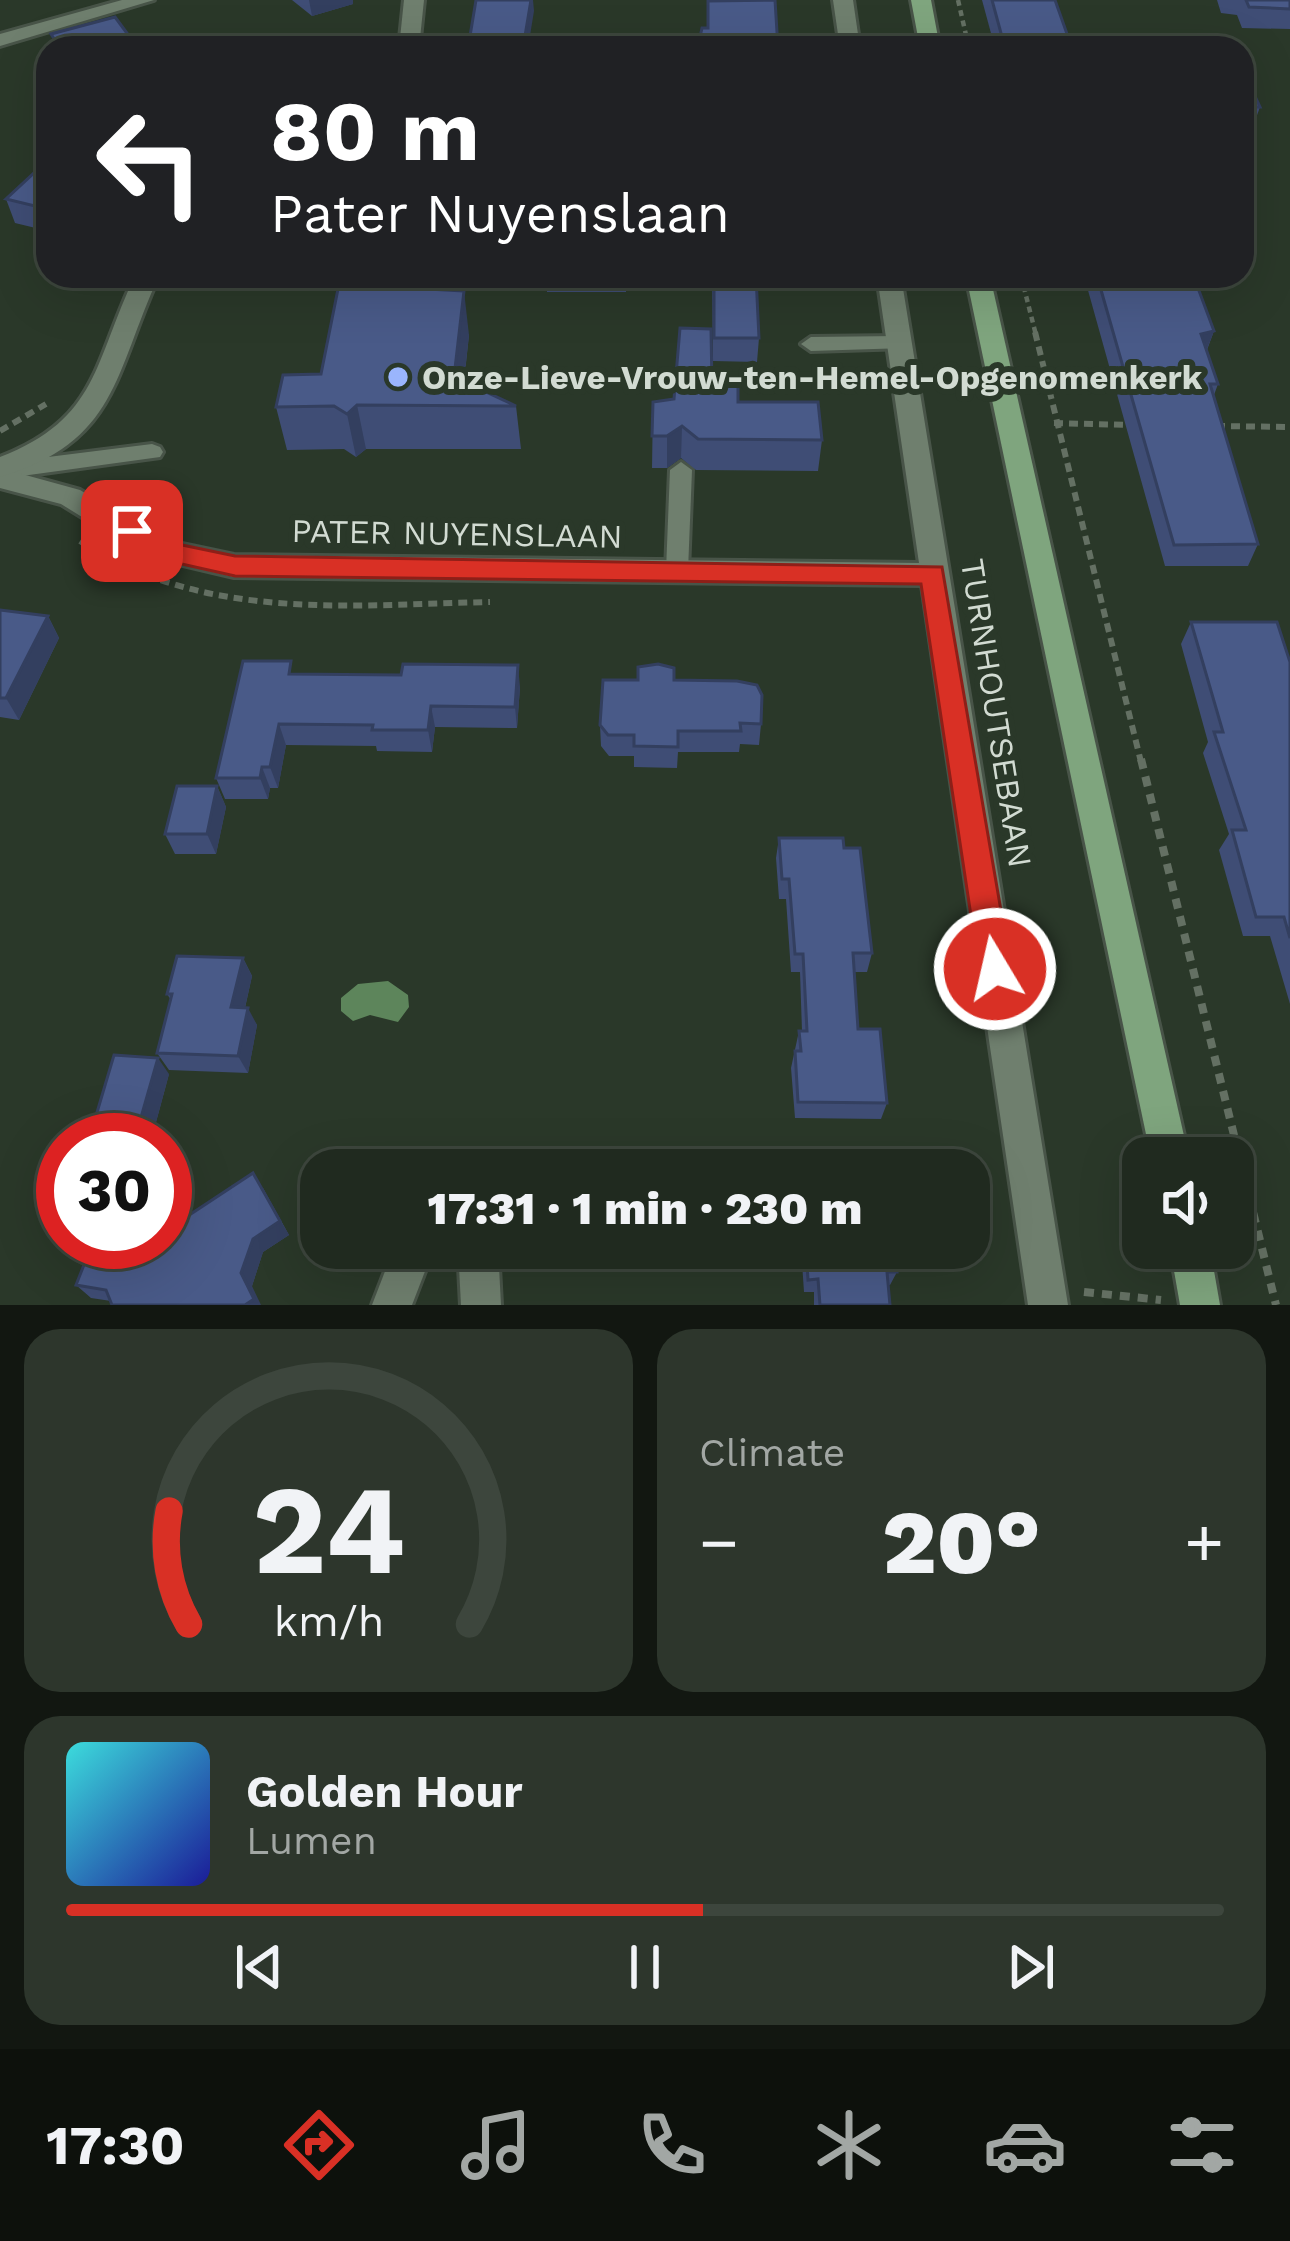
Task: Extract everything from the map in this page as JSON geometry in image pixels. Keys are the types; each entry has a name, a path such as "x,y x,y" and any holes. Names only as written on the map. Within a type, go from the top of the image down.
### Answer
{"main road":[{"path":"921,0 928,36"},
{"name":"TURNHOUTSEBAAN","path":"981,288 1165,1137"},
{"path":"1194,1269 1200,1305"}],"street":[{"path":"0,40 144,0"},
{"path":"410,36 414,0"},
{"path":"843,0 848,36"},
{"path":"3,479 70,435 99,395 141,288"},
{"name":"TURNHOUTSEBAAN","path":"891,288 1046,1296"},
{"name":"PATER NUYENSLAAN","path":"3,479 70,497 155,549 235,566 932,574"},
{"path":"392,1305 406,1269"},
{"path":"479,1269 481,1305"}],"lane":[{"path":"811,344 899,343"},
{"path":"3,479 152,452"},
{"path":"677,571 681,470"},
{"path":"132,531 162,494"}],"path":[{"path":"958,0 966,36"},
{"path":"1024,288 1276,1305"},
{"path":"0,431 61,391"},
{"path":"1011,422 1137,425"},
{"path":"1200,426 1290,427"},
{"path":"1046,1296 1200,1305"}],"shaded area":[{"path":"388,981 408,995 409,1007 398,1022 370,1015 353,1021 341,1011 341,998 358,984"}],"building":[{"path":"476,0 531,0 525,36 470,36"},
{"path":"775,0 777,36 700,36 702,28 708,28 708,1"},
{"path":"992,0 1055,0 1068,36 1002,36"},
{"path":"1246,0 1290,0 1290,9 1249,7"},
{"path":"115,17 129,36 52,36"},
{"path":"36,171 36,206 6,199"},
{"path":"714,288 757,288 759,338 714,338"},
{"path":"1100,288 1198,288 1214,331 1201,334 1218,384 1210,384 1258,544 1174,545"},
{"path":"338,289 464,291 454,377 516,406 357,405 347,414 334,406 276,407 283,375 321,374"},
{"path":"680,328 711,329 712,386 738,386 738,402 818,402 822,440 698,439 682,426 667,436 652,436 653,402 674,399"},
{"path":"0,610 48,616 6,698 0,698"},
{"path":"1191,622 1277,622 1290,662 1290,938 1284,917 1256,917 1232,830 1246,830 1214,732 1223,732"},
{"path":"243,661 291,661 289,674 401,675 403,664 518,665 515,707 431,706 428,730 279,724 270,767 262,767 260,778 216,778"},
{"path":"638,667 674,668 674,680 757,685 762,695 761,724 740,723 741,731 678,731 678,747 634,746 634,735 608,735 600,725 603,680 638,680"},
{"path":"177,786 217,786 207,834 165,834"},
{"path":"779,838 843,838 844,848 860,848 872,953 853,953 858,1029 880,1029 887,1103 798,1102 795,1051 801,1051 799,1031 807,1031 803,954 795,954 789,879 782,879"},
{"path":"177,956 243,958 231,1007 248,1008 238,1056 157,1053"},
{"path":"114,1055 158,1058 142,1113 97,1113"},
{"path":"253,1173 280,1221 253,1239 241,1273 254,1299 245,1305 112,1305 106,1290 76,1285 82,1269 192,1269 192,1213"},
{"path":"807,1269 897,1272 887,1272 890,1305 820,1305 818,1279 808,1280"}],"place":[{"name":"Onze-Lieve-Vrouw-ten-Hemel-Opgenomenkerk","path":"398,377"}],"route":[{"path":"132,531 155,549 235,566 932,574 995,969"}]}
